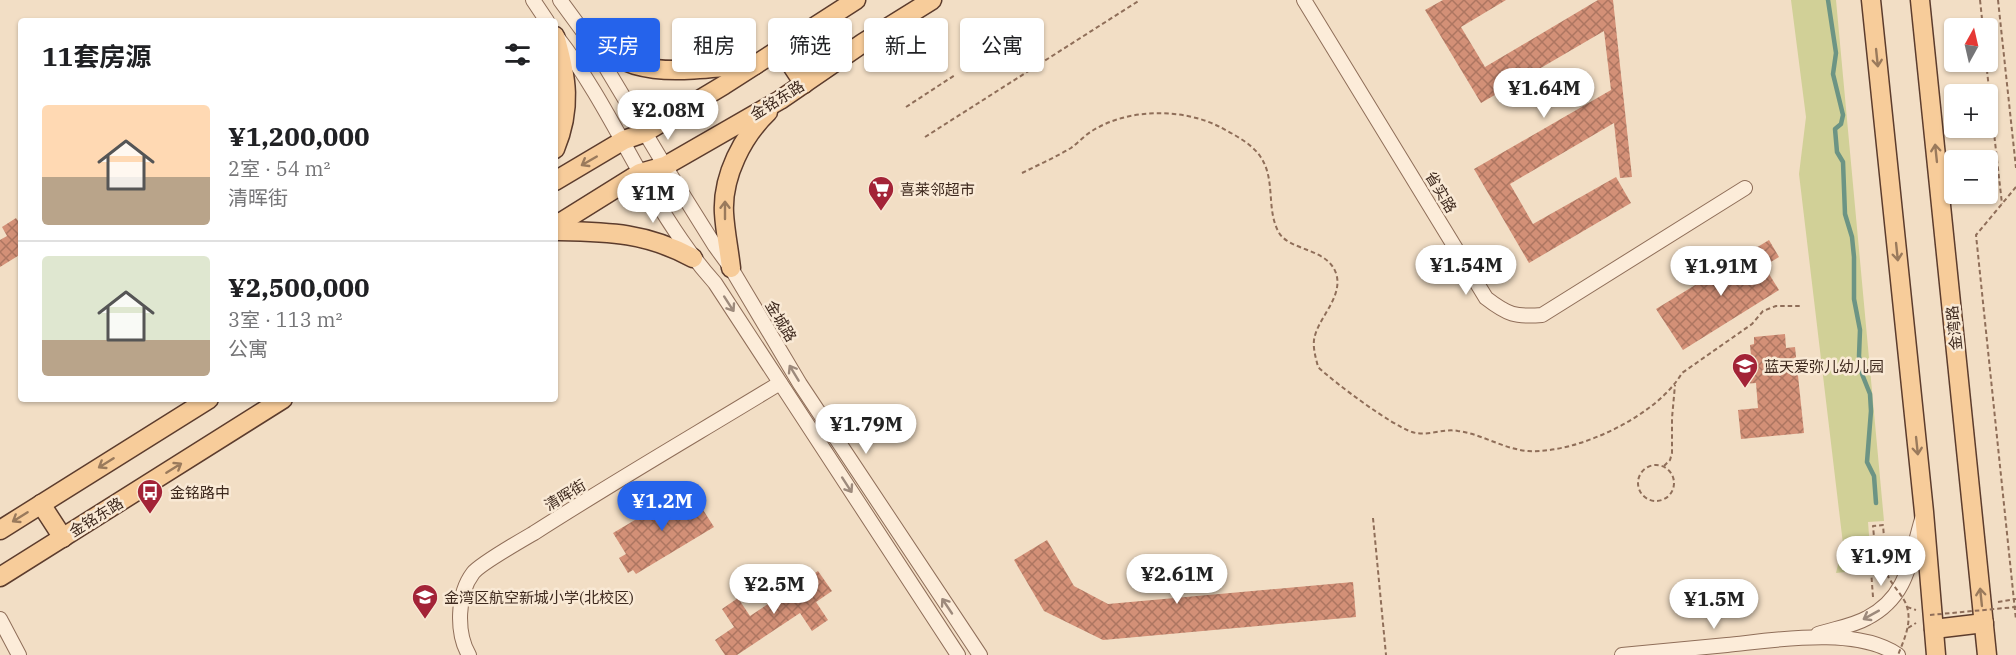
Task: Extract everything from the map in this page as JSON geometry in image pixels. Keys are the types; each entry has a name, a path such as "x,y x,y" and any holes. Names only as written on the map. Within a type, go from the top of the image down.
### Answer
{"main road":[{"path":"828,18 856,0"},
{"name":"金铭东路","path":"558,224 640,173 664,166 780,100 932,0"},
{"path":"1871,0 1924,512 1936,655"},
{"name":"金湾路","path":"1920,0 1987,655"},
{"path":"558,46 565,70 566,103 558,140"},
{"path":"558,179 624,140 644,133 768,58"},
{"path":"660,69 685,70 757,65"},
{"path":"796,72 804,84"},
{"path":"731,268 723,211 726,186 734,162 746,138 758,121 780,100"},
{"path":"558,231 634,235 655,241 693,258"},
{"path":"0,530 204,402"},
{"name":"金铭东路","path":"0,577 279,402"},
{"path":"41,504 63,538"},
{"path":"1932,622 1984,623"}],"street":[{"path":"533,0 545,18"},
{"name":"金城路","path":"560,0 576,21"},
{"name":"省实路","path":"1304,0 1486,298 1503,311 1523,316 1542,315 1744,188"},
{"path":"558,39 573,57 624,140 640,173 693,258 715,283 958,655"},
{"name":"金城路","path":"609,72 664,166 731,268 800,384 980,655"},
{"name":"清晖街","path":"469,655 463,645 459,622 463,595 474,572 780,383"},
{"path":"1809,637 1865,619 1887,606 1904,583 1924,512"},
{"path":"0,619 20,655"},
{"path":"1622,655 1809,637 1860,640 1886,646 1898,655"}],"path":[{"path":"925,137 1140,0"},
{"path":"1980,0 1982,18"},
{"path":"1998,0 2016,168"},
{"path":"1987,72 2002,204"},
{"path":"906,107 955,75"},
{"path":"1022,173 1071,148 1093,130 1122,118 1155,113 1184,116 1209,122 1247,144 1260,156 1269,176 1274,221 1279,233 1286,239 1317,253 1328,262 1336,274 1338,285 1335,296 1314,339 1314,354 1318,367 1396,424 1413,432 1424,434 1457,430 1502,446 1528,451 1561,448 1593,438 1646,409 1675,385 1682,373 1752,324 1763,311 1776,306 1800,306"},
{"path":"2016,187 1976,235 2016,621"},
{"path":"1664,467 1672,453 1675,385"},
{"path":"1652,465 1664,467 1672,475 1671,492 1661,500 1649,499 1640,492 1639,475 1652,465"},
{"path":"1373,518 1386,655"},
{"path":"1887,606 1873,599 1871,570 1877,569 1874,526 1883,525 1887,574 1907,607 1908,628 1898,655"},
{"path":"2009,552 2016,551"},
{"path":"1932,622 2016,607"}],"shaded area":[{"path":"1791,0 1836,0 1884,521 1868,522 1871,561 1864,562 1864,570 1836,573 1843,544 1799,174 1806,117"}],"building":[{"path":"1443,0 1506,0 1461,27 1485,67 1598,0 1613,0 1632,177 1620,178 1614,123 1510,184 1533,224 1616,177 1631,203 1529,263 1474,169 1611,90 1604,31 1481,103 1425,10"},
{"path":"16,218 18,221 18,256 0,267 0,240 7,236 2,227"},
{"path":"1769,240 1779,257 1764,266 1779,290 1683,350 1656,309"},
{"path":"1785,334 1786,348 1795,347 1804,433 1741,439 1738,410 1758,408 1756,383 1742,384 1739,357 1751,355 1750,345 1754,344 1754,337"},
{"path":"689,488 714,527 636,574 633,570 628,573 619,558 626,554 613,533"},
{"path":"1047,540 1074,586 1108,604 1353,582 1356,617 1103,640 1044,611 1014,560"},
{"path":"818,571 832,591 816,602 828,620 812,631 800,613 737,655 725,655 715,640 734,627 722,609 738,598 750,616"}],"waterway":[{"path":"1828,0 1836,53 1833,74 1843,115 1841,124 1835,129 1837,152 1843,162 1845,214 1852,237 1854,299 1860,330 1859,356 1862,374 1870,394 1867,462 1874,476 1876,503"}],"place":[{"name":"喜莱邻超市","path":"881,212"},
{"name":"蓝天爱弥儿幼儿园","path":"1745,389"},
{"name":"金铭路中","path":"150,515"},
{"name":"金湾区航空新城小学(北校区)","path":"425,620"}]}
